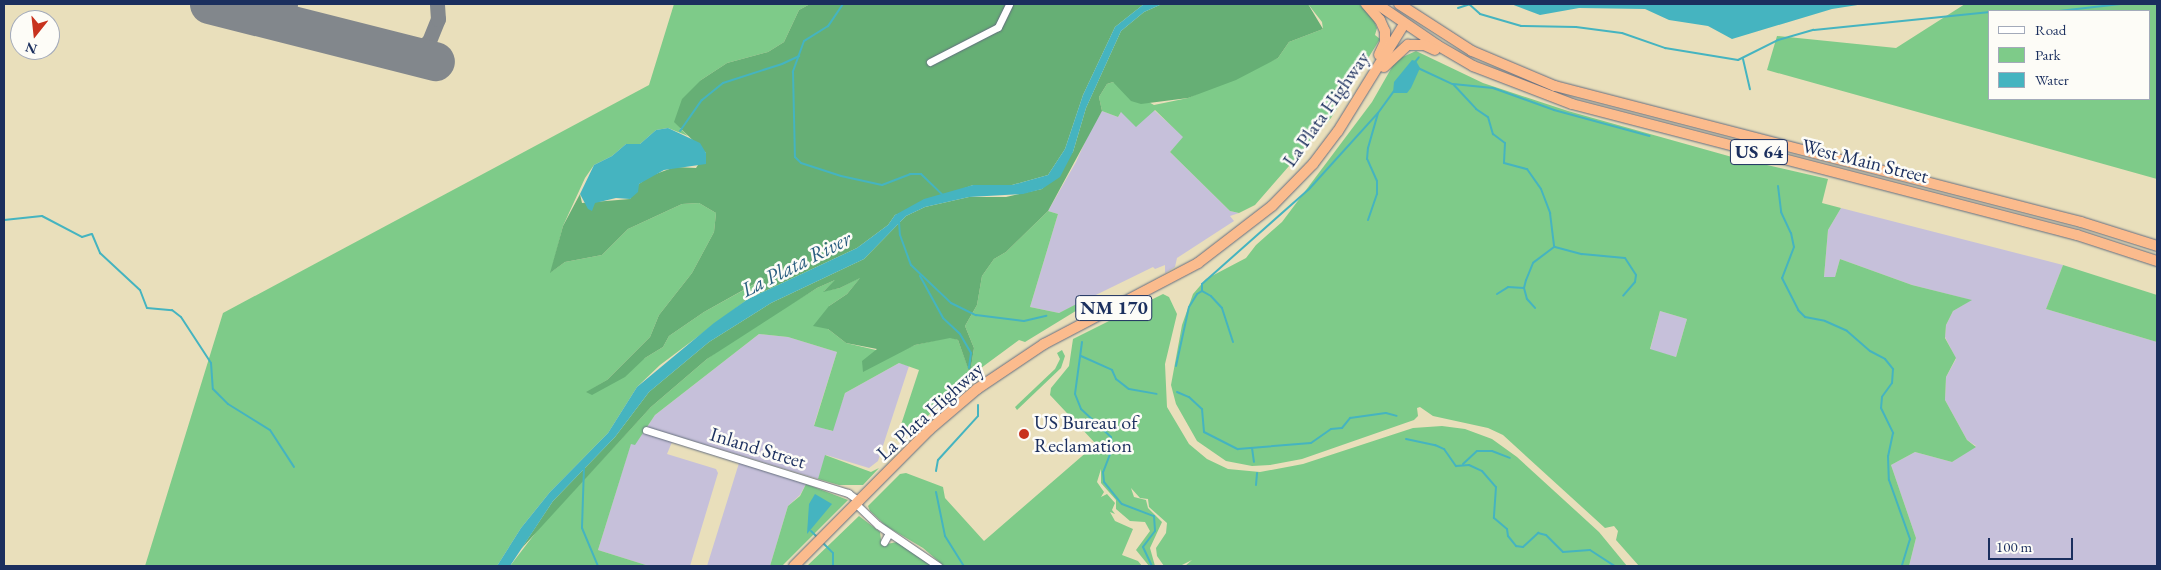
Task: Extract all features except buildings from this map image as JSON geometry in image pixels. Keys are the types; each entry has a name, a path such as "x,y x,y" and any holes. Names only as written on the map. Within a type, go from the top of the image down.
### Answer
{"highway":[{"path":"1366,4 1380,20 1385,37 1383,48 1360,85 1360,96 1370,91 1391,58 1412,44 1424,45 1476,71 1488,72"},
{"name":"West Main Street","path":"1377,4 1404,24 1488,72 1572,104 2068,232 2157,261"},
{"path":"1392,4 1404,24 1426,28 1487,62 1496,63"},
{"name":"West Main Street","path":"1399,4 1472,51 1496,63 1555,86 1644,111 2072,220 2157,246"},
{"name":"La Plata Highway","path":"794,566 936,423 995,376 1060,335 1179,275 1242,232 1285,194 1312,164 1360,96 1404,24"}],"street":[{"path":"930,62 998,27 1009,4"},
{"name":"Inland Street","path":"646,430 848,493 889,533 938,566"},
{"path":"884,542 889,533"}],"shaded area":[{"path":"1154,110 1184,137 1170,152 1230,211 1239,213 1230,216 1234,221 1177,258 1175,267 1165,273 1165,265 1155,269 1153,267 1059,313 1030,307 1058,214 1048,211 1102,111 1118,117 1121,112"},
{"path":"1841,208 2063,265 2046,309 2157,342 2157,566 1909,566 1916,538 1891,465 1915,452 1952,462 1976,446 1967,440 1945,400 1946,377 1956,359 1945,337 1946,325 1953,311 1971,300 1912,285 1840,259 1835,277 1824,277 1828,230"},
{"path":"1660,311 1687,319 1676,357 1650,350"},
{"path":"759,334 788,337 837,352 814,425 832,431 845,393 899,363 909,366 878,461 869,468 826,455 818,479 647,427 655,415"},
{"path":"643,433 672,442 667,454 716,469 718,473 690,566 649,566 598,550 631,443 635,444"},
{"path":"739,463 806,484 800,495 788,506 770,566 707,566"}],"green space":[{"path":"674,4 810,4 799,10 784,42 768,52 727,63 701,80 680,128 688,136 668,128 656,130 640,144 626,144 612,156 594,165 585,178 563,226 551,272 565,262 602,255 628,229 682,204 699,203 716,213 714,232 692,273 659,315 650,337 607,380 587,392 663,347 669,336 704,312 767,277 748,299 660,365 637,387 608,433 550,492 521,528 497,566 145,566 223,313 649,85"},
{"path":"810,4 1144,4 1115,27 1083,95 1065,149 1048,175 1012,185 973,185 895,215 888,225 857,248 748,299 765,278 704,312 669,336 663,347 645,358 625,377 592,395 586,392 607,380 650,337 659,315 692,273 714,232 716,213 699,203 682,204 628,229 602,255 565,262 550,273 563,226 580,194 582,203 630,199 639,184 650,176 675,167 696,168 706,153 674,122 682,99 701,80 727,63 768,52 784,42 799,10"},
{"path":"1162,4 1308,4 1323,29 1289,42 1278,58 1236,80 1188,98 1141,104 1131,101 1113,82 1107,84 1099,97 1102,111 1048,211 1006,252 994,259 982,276 977,305 965,326 974,348 970,374 958,340 950,338 915,345 863,372 862,361 877,349 846,343 828,329 813,326 829,306 847,294 860,278 840,288 823,292 835,280 817,288 707,359 651,407 521,549 553,501 615,437 649,392 709,342 771,303 864,259 906,216 925,207 969,197 1006,197 1042,189 1073,152 1086,108 1121,31 1144,12"},
{"path":"1308,4 1359,4 1372,16 1377,28 1375,35 1380,39 1331,118 1255,205 1239,213 1230,211 1170,152 1183,137 1155,110 1136,127 1121,112 1118,117 1102,111 1099,97 1107,84 1113,82 1154,105 1188,98 1278,58 1289,42 1323,29 1322,22"},
{"path":"1965,4 2157,4 2157,179 1767,70 1777,36 1896,48"},
{"path":"1416,51 1483,83 1568,111 1732,157 1828,179 1822,203 1841,208 1828,230 1824,277 1835,277 1840,259 1912,285 1972,300 1953,311 1946,325 1945,338 1956,358 1946,377 1945,400 1967,440 1976,447 1952,462 1915,452 1891,465 1916,538 1909,566 1639,566 1616,540 1618,531 1614,526 1605,528 1503,435 1488,428 1433,416 1420,407 1417,408 1418,416 1414,420 1302,459 1270,465 1252,466 1226,461 1197,441 1176,404 1171,385 1182,325 1193,294 1206,279 1246,258 1256,245 1282,222 1372,102 1396,60","holes":["1660,311 1687,319 1676,357 1650,349"]},
{"path":"1048,211 1058,214 1030,307 1059,313 1094,295 1097,298 1025,342 1019,340 981,368 900,441 896,440 919,370 899,363 845,393 833,431 814,426 837,352 788,337 759,334 655,415 635,445 631,444 598,550 649,566 510,566 540,527 651,407 707,359 739,336 817,288 837,279 824,291 840,288 861,277 847,294 829,306 828,329 846,343 893,354 915,345 950,337 958,340 970,373 974,348 965,326 977,305 982,276 994,259 1006,252"},
{"path":"2063,265 2157,295 2157,342 2046,309"},
{"path":"1163,294 1169,297 1177,314 1165,364 1167,407 1189,444 1207,459 1228,469 1260,472 1303,464 1413,428 1442,426 1465,429 1492,439 1517,457 1599,532 1627,566 1185,566 1192,560 1180,566 1164,566 1157,556 1156,548 1166,533 1167,523 1149,507 1148,499 1140,498 1131,488 1134,497 1146,500 1148,508 1162,522 1150,548 1155,566 1149,566 1136,550 1150,531 1145,522 1130,521 1116,509 1116,500 1101,483 1101,469 1097,482 1104,492 1101,497 1107,494 1115,503 1112,510 1115,514 1110,512 1115,521 1133,529 1122,555 1138,561 1142,566 944,566 923,548 886,526 870,511 868,506 900,474 906,473 943,487 945,498 984,541 1096,444 1050,395 1051,388 1069,366 1073,339"},
{"path":"1062,350 1065,356 1061,368 1017,410 1015,407 1055,369 1060,359 1057,353"},
{"path":"825,455 871,472 879,468 863,485 839,485 818,479"},
{"path":"806,484 848,500 782,566 770,566 788,506 800,496"},
{"path":"859,516 880,532 881,540 887,544 897,542 932,566 807,566"}],"water":[{"path":"1144,4 1162,4 1144,12 1121,31 1086,108 1073,152 1060,177 1042,189 1023,194 969,197 925,207 906,216 864,259 771,303 709,342 649,392 615,437 553,501 510,566 497,566 521,528 550,492 608,433 637,387 714,323 748,299 857,248 888,225 895,215 924,199 973,185 1012,185 1048,175 1065,149 1083,95 1115,27"},
{"path":"1511,4 1864,4 1832,9 1732,39 1708,26 1669,20 1645,9 1579,8 1540,15"},
{"path":"1412,60 1416,61 1420,68 1411,88 1407,93 1393,93 1394,82"},
{"path":"668,128 700,143 706,153 706,164 664,170 639,184 638,192 630,199 616,198 595,203 592,211 588,209 580,194 594,165 612,156 626,144 640,144 656,130"},
{"path":"815,494 832,504 807,534 809,504"}],"waterway":[{"path":"843,4 828,26 804,41 793,72 795,157 801,163 841,176 882,185 910,174 921,174 942,194"},
{"path":"1469,4 1480,14 1521,26 1576,27 1622,33 1665,48 1738,60 1778,40 1814,30 1988,12"},
{"path":"1458,8 1470,4"},
{"path":"2068,10 2121,4"},
{"path":"680,131 702,100 723,83 782,64 799,56"},
{"path":"1415,62 1419,57"},
{"path":"1743,59 1750,89"},
{"path":"1418,68 1453,84 1476,109 1488,117 1493,134 1505,143 1504,163 1527,169 1541,189 1550,213 1554,247 1533,263 1526,280 1524,288 1527,299 1535,308"},
{"path":"1453,84 1493,88 1554,110 1650,136"},
{"path":"1368,220 1377,194 1377,181 1367,159 1368,148 1378,113 1394,91"},
{"path":"1233,342 1222,308 1211,296 1202,291 1202,284 1310,188 1378,113"},
{"path":"1778,186 1781,212 1791,233 1794,247 1782,278 1798,310 1805,317 1825,321 1847,331 1870,351 1885,359 1893,369 1892,383 1882,397 1881,408 1893,433 1888,456 1889,480 1910,539 1902,566"},
{"path":"4,220 42,216 82,237 92,234 100,253 140,290 147,308 172,310 181,317 211,363 213,389 228,404 270,430 294,467"},
{"path":"899,222 900,235 911,265 951,303 976,315 1024,321 1046,316"},
{"path":"1555,247 1582,254 1625,258 1636,275 1635,282 1623,296"},
{"path":"920,276 943,318 960,334 971,353 969,368"},
{"path":"1497,294 1508,287 1524,288"},
{"path":"1176,366 1189,307 1197,294 1202,291"},
{"path":"1082,342 1075,394 1081,409 1111,437 1112,449 1103,472 1104,482 1122,504 1154,516 1155,531 1143,547 1152,566"},
{"path":"1081,356 1112,370 1116,379 1129,389 1157,394"},
{"path":"1177,392 1189,397 1202,409 1204,432 1238,449 1311,443 1331,429 1342,428 1350,418 1386,413 1397,416"},
{"path":"936,471 938,460 978,416 978,405"},
{"path":"1406,439 1435,445 1444,449 1456,466 1469,465 1482,471 1496,487 1494,518 1507,529 1508,536 1516,546 1523,547 1538,533 1546,535 1563,552 1590,550 1615,566"},
{"path":"1252,448 1254,462"},
{"path":"1463,464 1477,451 1492,451 1510,458"},
{"path":"584,467 582,528 598,566"},
{"path":"1256,485 1257,473"},
{"path":"936,492 945,536 964,566"},
{"path":"811,531 818,538"},
{"path":"823,543 833,553 833,566"},
{"path":"1187,566 1195,566"}],"taxiway":[{"path":"240,12 267,14 290,4"},
{"path":"395,51 418,50 429,41 438,19 437,4"}],"runway":[{"path":"209,4 435,61"}],"place":[{"name":"US Bureau of Reclamation","path":"1024,434"}],"water label":[{"name":"La Plata River","path":"796,264"}]}
